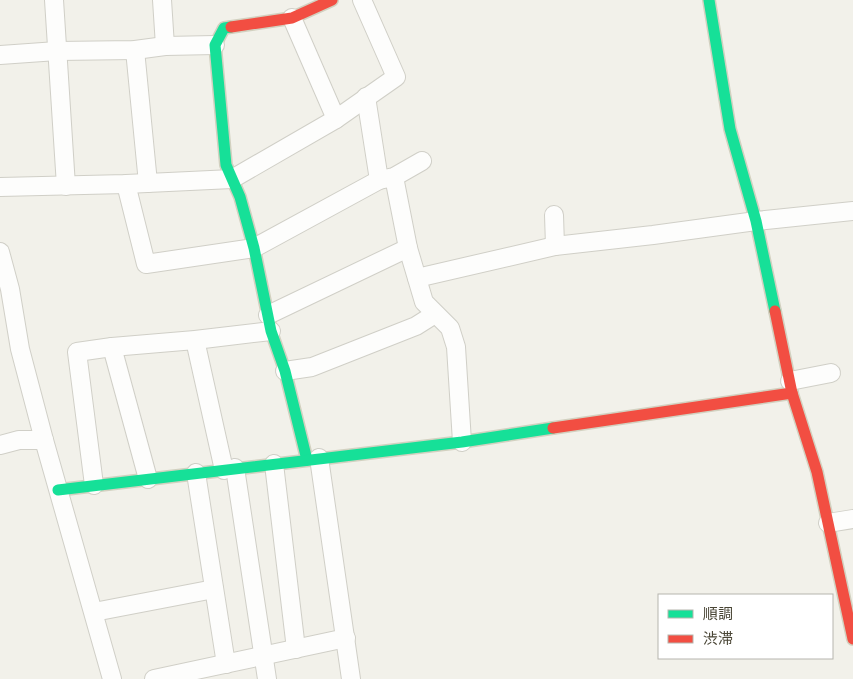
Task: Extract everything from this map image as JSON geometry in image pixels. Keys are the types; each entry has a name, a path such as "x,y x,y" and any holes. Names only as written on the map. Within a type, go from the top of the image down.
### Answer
{"street":[{"path":"54,0 66,186"},
{"path":"162,0 165,46"},
{"path":"332,0 292,18 224,28 216,45 226,165 240,197 254,248 269,323 313,459 346,638 351,679"},
{"path":"0,187 232,180 336,118 396,77 362,0"},
{"path":"709,0 730,129 756,220 791,387 817,472 853,639"},
{"path":"292,18 336,118"},
{"path":"0,54 135,50 165,46 216,45"},
{"path":"135,50 148,183"},
{"path":"366,97 386,179 424,302 450,328 456,347 462,442"},
{"path":"126,184 146,264 254,248 422,161"},
{"path":"416,278 555,246 653,235 756,220 853,211"},
{"path":"554,215 555,246"},
{"path":"94,485 78,352 194,340 269,323 408,248"},
{"path":"0,252 10,289 20,349 112,679"},
{"path":"284,371 312,367 416,326 435,314"},
{"path":"194,340 230,469 267,679"},
{"path":"112,347 148,478"},
{"path":"58,490 462,442 791,387 831,373"},
{"path":"0,445 19,440 44,440"},
{"path":"274,464 296,649"},
{"path":"196,473 226,664"},
{"path":"828,523 853,518"},
{"path":"94,612 214,589"},
{"path":"154,679 202,674 226,664 346,638"}],"traffic: fast":[{"path":"709,0 730,129 756,221 775,311"},
{"path":"231,27 224,28 215,45 226,165 240,197 254,248 271,331 285,371 307,460"},
{"path":"58,490 462,442 553,428"}],"traffic: jam":[{"path":"231,27 292,18 332,0"},
{"path":"775,311 792,393 817,472 853,639"},
{"path":"553,428 792,393"}]}
